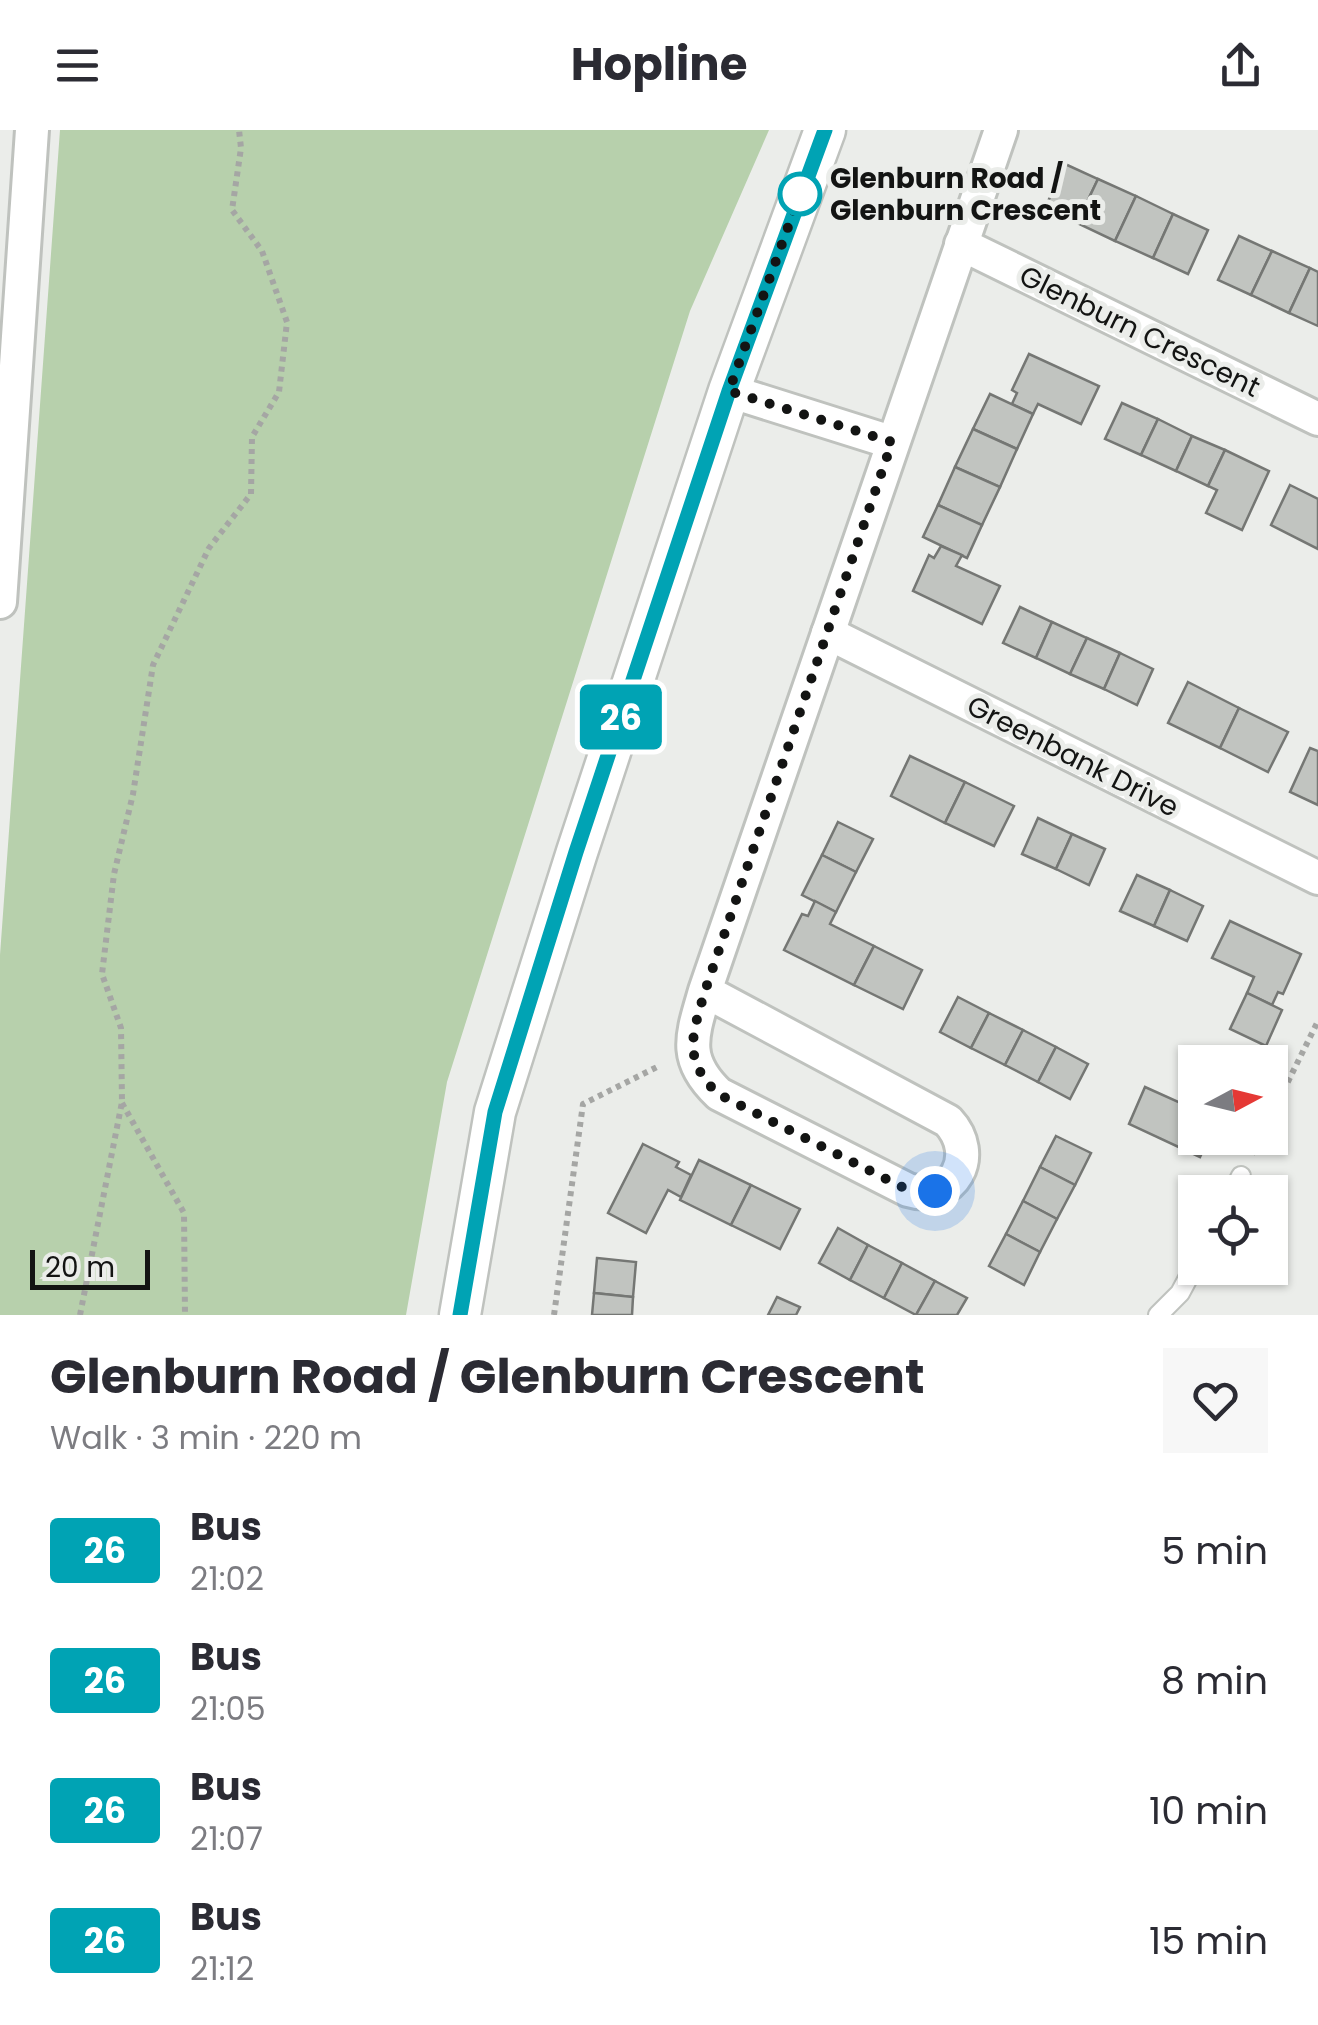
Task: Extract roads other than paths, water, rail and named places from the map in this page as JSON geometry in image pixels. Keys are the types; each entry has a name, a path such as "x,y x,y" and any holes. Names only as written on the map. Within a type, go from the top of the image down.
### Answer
{"street":[{"path":"0,602 32,130"},
{"path":"460,1315 495,1112 576,852 729,391 825,130"},
{"path":"705,991 948,1121 958,1131 963,1146 958,1173 935,1191 920,1194 908,1190 718,1094 700,1076 692,1050 705,991 1001,130"},
{"name":"Glenburn Crescent","path":"961,244 1318,419"},
{"path":"729,391 892,442"},
{"name":"Greenbank Drive","path":"828,633 1318,878"}],"lane":[{"path":"1158,1315 1184,1285"}],"place":[{"name":"Glenburn Road / Glenburn Crescent","path":"800,194"}]}
